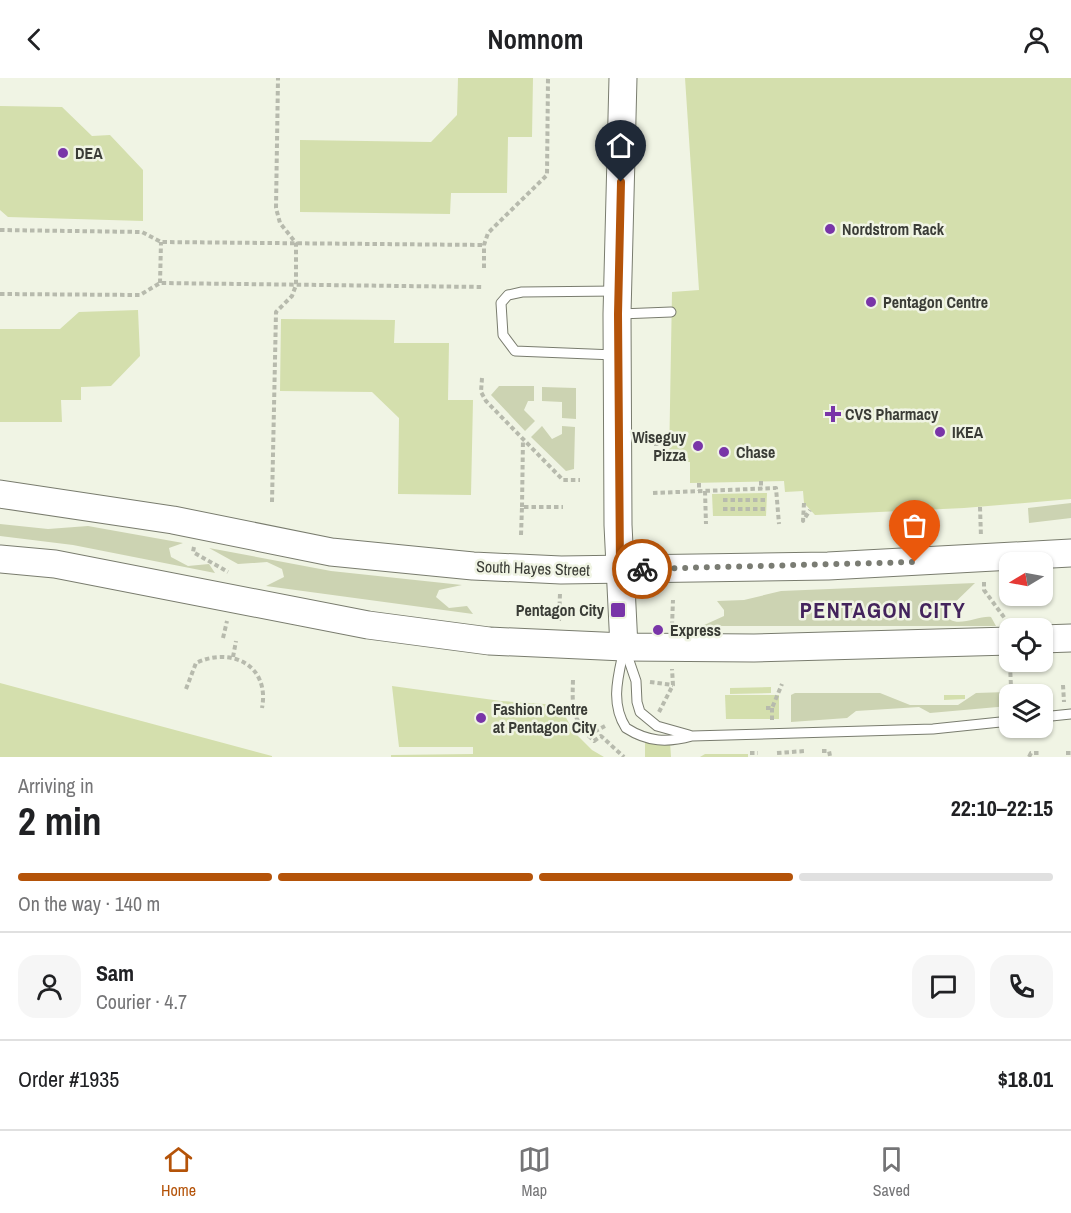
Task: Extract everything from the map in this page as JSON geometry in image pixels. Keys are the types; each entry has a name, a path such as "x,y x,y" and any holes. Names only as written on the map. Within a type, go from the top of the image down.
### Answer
{"main road":[{"path":"623,78 618,355 620,569 624,647"},
{"name":"South Hayes Street","path":"0,494 173,520 331,552 473,566 620,569 828,566 1071,553"},
{"path":"0,559 55,564 430,635 530,644 754,648 999,645"},
{"path":"1053,639 1071,638"}],"lane":[{"path":"618,355 515,351 503,335 501,303 508,295 522,292 618,302 671,312"},
{"path":"624,647 636,681 640,712 657,726 692,736"},
{"path":"624,647 615,692 619,714 626,728 658,741 674,741 692,736 933,729 999,722"},
{"path":"1053,716 1071,714"}],"path":[{"path":"272,502 276,312 292,296 296,285 296,243 280,223 276,208 278,78"},
{"path":"484,268 484,245 488,233 547,175 548,78"},
{"path":"0,230 142,232 161,242 484,245"},
{"path":"160,283 161,242"},
{"path":"0,294 140,295 160,283 484,287"},
{"path":"482,378 481,392 486,401 562,480 580,480"},
{"path":"521,535 523,439"},
{"path":"654,444 669,444"},
{"path":"761,481 761,489"},
{"path":"699,483 699,491"},
{"path":"653,493 776,488 779,524"},
{"path":"705,491 706,524"},
{"path":"723,500 767,500"},
{"path":"804,503 803,521 810,510"},
{"path":"522,507 563,507"},
{"path":"980,507 982,547"},
{"path":"723,509 767,509"},
{"path":"194,545 193,552 237,577"},
{"path":"984,582 984,590 1005,618"},
{"path":"559,621 560,589"},
{"path":"672,629 673,600"},
{"path":"223,638 228,620"},
{"path":"233,657 236,641"},
{"path":"186,688 196,663 214,656 233,657 244,662 261,681 265,693 262,708"},
{"path":"657,716 673,685 672,669"},
{"path":"573,680 573,714 594,741 601,736 624,757"},
{"path":"650,682 673,685"},
{"path":"772,724 772,708 782,684"},
{"path":"1064,685 1064,703"},
{"path":"766,708 772,708"},
{"path":"588,735 604,726"},
{"path":"752,750 750,753 758,753"},
{"path":"777,753 805,751"},
{"path":"822,751 829,751 830,756"},
{"path":"1029,757 1030,753 1040,753"}],"green space":[{"path":"499,386 534,386 534,401 528,401 524,410 535,421 525,431 491,395"},
{"path":"542,387 576,388 576,419 562,418 562,402 542,401"},
{"path":"542,426 552,439 562,434 562,426 575,427 574,469 566,471 531,437"},
{"path":"1071,503 1071,518 1029,523 1028,508"},
{"path":"0,524 48,529 88,526 183,543 169,548 171,557 188,566 209,564 215,573 73,545 0,536"},
{"path":"209,548 331,571 462,585 439,590 436,597 449,608 467,606 473,614 266,586 284,577 282,569 267,562 238,564"},
{"path":"975,583 945,612 948,618 959,622 991,617 996,626 702,626 724,616 724,610 717,601 744,600 781,591"},
{"path":"999,692 999,707 930,713 919,707 856,711 847,718 791,722 791,695 795,693 880,693 910,705 958,705 976,693"}],"building":[{"path":"458,78 533,78 532,137 508,137 507,193 451,193 450,214 300,212 300,140 431,142 457,115"},
{"name":"Pentagon Centre","path":"685,78 1071,78 1071,499 964,508 815,515 804,503 803,491 785,492 784,481 690,483 690,462 669,462 672,292 699,290"},
{"name":"DEA","path":"0,106 62,107 92,136 110,135 143,170 143,221 8,217 0,210"},
{"path":"138,310 140,356 111,386 81,387 81,400 61,400 62,422 0,422 0,329 60,329 79,312"},
{"path":"281,319 395,320 394,343 449,343 448,400 473,400 471,495 398,494 399,418 372,392 280,391"},
{"path":"767,493 766,516 713,516 712,494"},
{"path":"0,683 272,756 272,757 0,757"},
{"name":"Fashion Centre at Pentagon City","path":"392,686 501,701 559,705 574,732 592,750 604,757 391,757 391,755 473,754 473,747 399,747"},
{"path":"771,687 771,693 730,694 730,688"},
{"path":"725,695 779,695 779,719 726,719"},
{"path":"944,695 965,695 965,699 944,700"},
{"path":"670,742 671,757 645,757 645,743"},
{"path":"705,754 748,754 748,757 700,757"}],"way so far":[{"path":"642,569 915,562"}],"place":[{"name":"DEA","path":"63,153"},
{"name":"Nordstrom Rack","path":"830,229"},
{"name":"Pentagon Centre","path":"871,302"},
{"name":"CVS Pharmacy","path":"833,414"},
{"name":"IKEA","path":"940,432"},
{"name":"Wiseguy Pizza","path":"698,446"},
{"name":"Chase","path":"724,452"},
{"name":"Pentagon City","path":"618,610"},
{"name":"Express","path":"658,630"},
{"name":"Fashion Centre at Pentagon City","path":"481,718"}],"district":[{"name":"PENTAGON CITY","path":"883,610"}],"route":[{"path":"621,182 618,314 620,569 642,569"}]}
